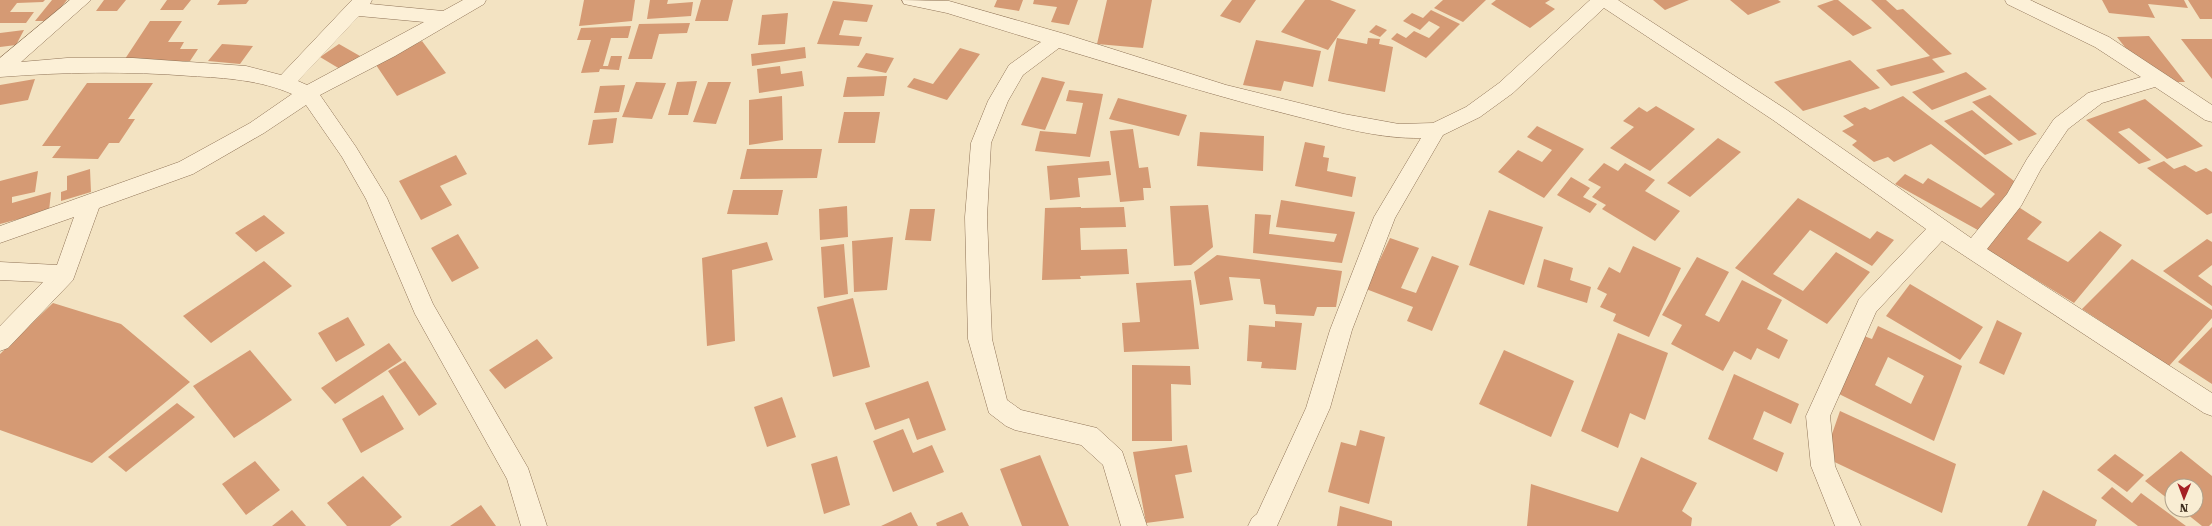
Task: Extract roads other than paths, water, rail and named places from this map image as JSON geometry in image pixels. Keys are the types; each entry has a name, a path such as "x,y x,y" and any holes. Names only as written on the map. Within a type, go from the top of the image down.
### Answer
{"street":[{"path":"0,69 82,0"},
{"path":"0,236 186,168 257,128 308,93 447,18 477,0"},
{"path":"911,0 949,6 1225,92 1344,122 1399,131 1436,130 1473,112 1506,88 1601,0"},
{"path":"1605,0 1780,115 1973,250 2212,406"},
{"path":"2014,0 2102,42 2212,116"},
{"path":"285,83 358,4 447,18"},
{"path":"1058,39 1016,70 998,101 981,144 976,217 980,338 997,406 1015,419 1088,436 1113,459 1134,526"},
{"path":"0,69 67,65 133,65 246,73 285,83 308,93 350,152 376,198 423,307 518,476 534,526"},
{"path":"1973,250 2014,200 2034,164 2061,124 2095,98 2157,79"},
{"path":"2180,94 2212,95"},
{"path":"1262,526 1266,522 1318,408 1341,330 1385,216 1436,130"},
{"path":"0,341 65,274 90,203"},
{"path":"1848,526 1823,466 1818,416 1867,306 1941,228"},
{"path":"0,272 65,274"}]}
